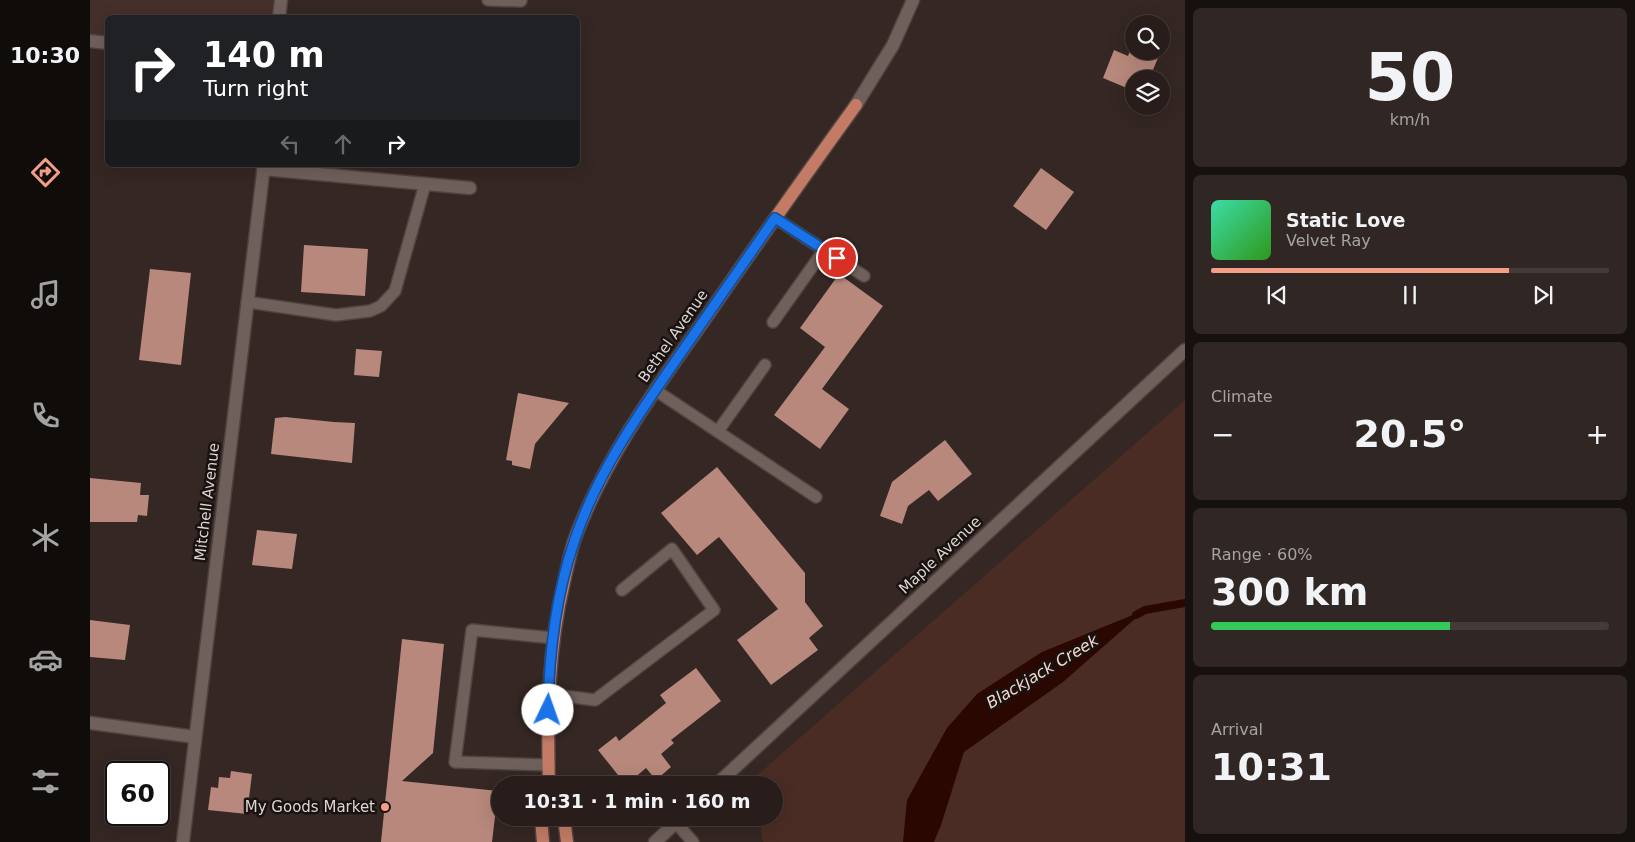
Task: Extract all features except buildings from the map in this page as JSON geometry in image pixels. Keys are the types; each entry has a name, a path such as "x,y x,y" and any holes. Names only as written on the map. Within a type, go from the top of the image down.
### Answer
{"main road":[{"name":"Bethel Avenue","path":"549,776 548,694 553,638 557,610 577,534 609,464 655,390 856,104"},
{"path":"542,826 543,842"},
{"path":"565,826 567,842"}],"street":[{"path":"279,15 281,0"},
{"name":"Bethel Avenue","path":"856,104 893,45 913,0"},
{"path":"90,41 105,43"},
{"path":"264,167 470,188"},
{"name":"Mitchell Avenue","path":"183,842 264,167"},
{"name":"Maple Avenue","path":"726,776 1185,350"},
{"path":"90,723 195,737"},
{"path":"654,842 671,826"}],"lane":[{"path":"488,0 521,1"},
{"path":"248,302 336,315 370,311 381,306 394,291 425,184"},
{"path":"775,218 864,276"},
{"path":"773,322 824,250"},
{"path":"718,432 765,365"},
{"path":"655,390 816,497"},
{"path":"548,694 595,700 714,610 672,549 622,590"},
{"path":"549,765 455,762 472,630 553,638"},
{"path":"682,826 693,842"}],"shaded area":[{"path":"90,0 281,0 279,15 105,15 105,43 90,41"},
{"path":"1185,400 1185,842 763,842 760,826 783,826 783,776 756,776"}],"water":[{"path":"1145,610 1063,682 964,752 934,842 903,842 907,800 947,728 977,694 1042,652"}],"waterway":[{"name":"Blackjack Creek","path":"1136,615 1145,610 1185,603"}],"place":[{"name":"My Goods Market","path":"385,807"}],"route":[{"path":"548,710 557,610 574,542 609,464 655,390 775,218 837,258"}]}
